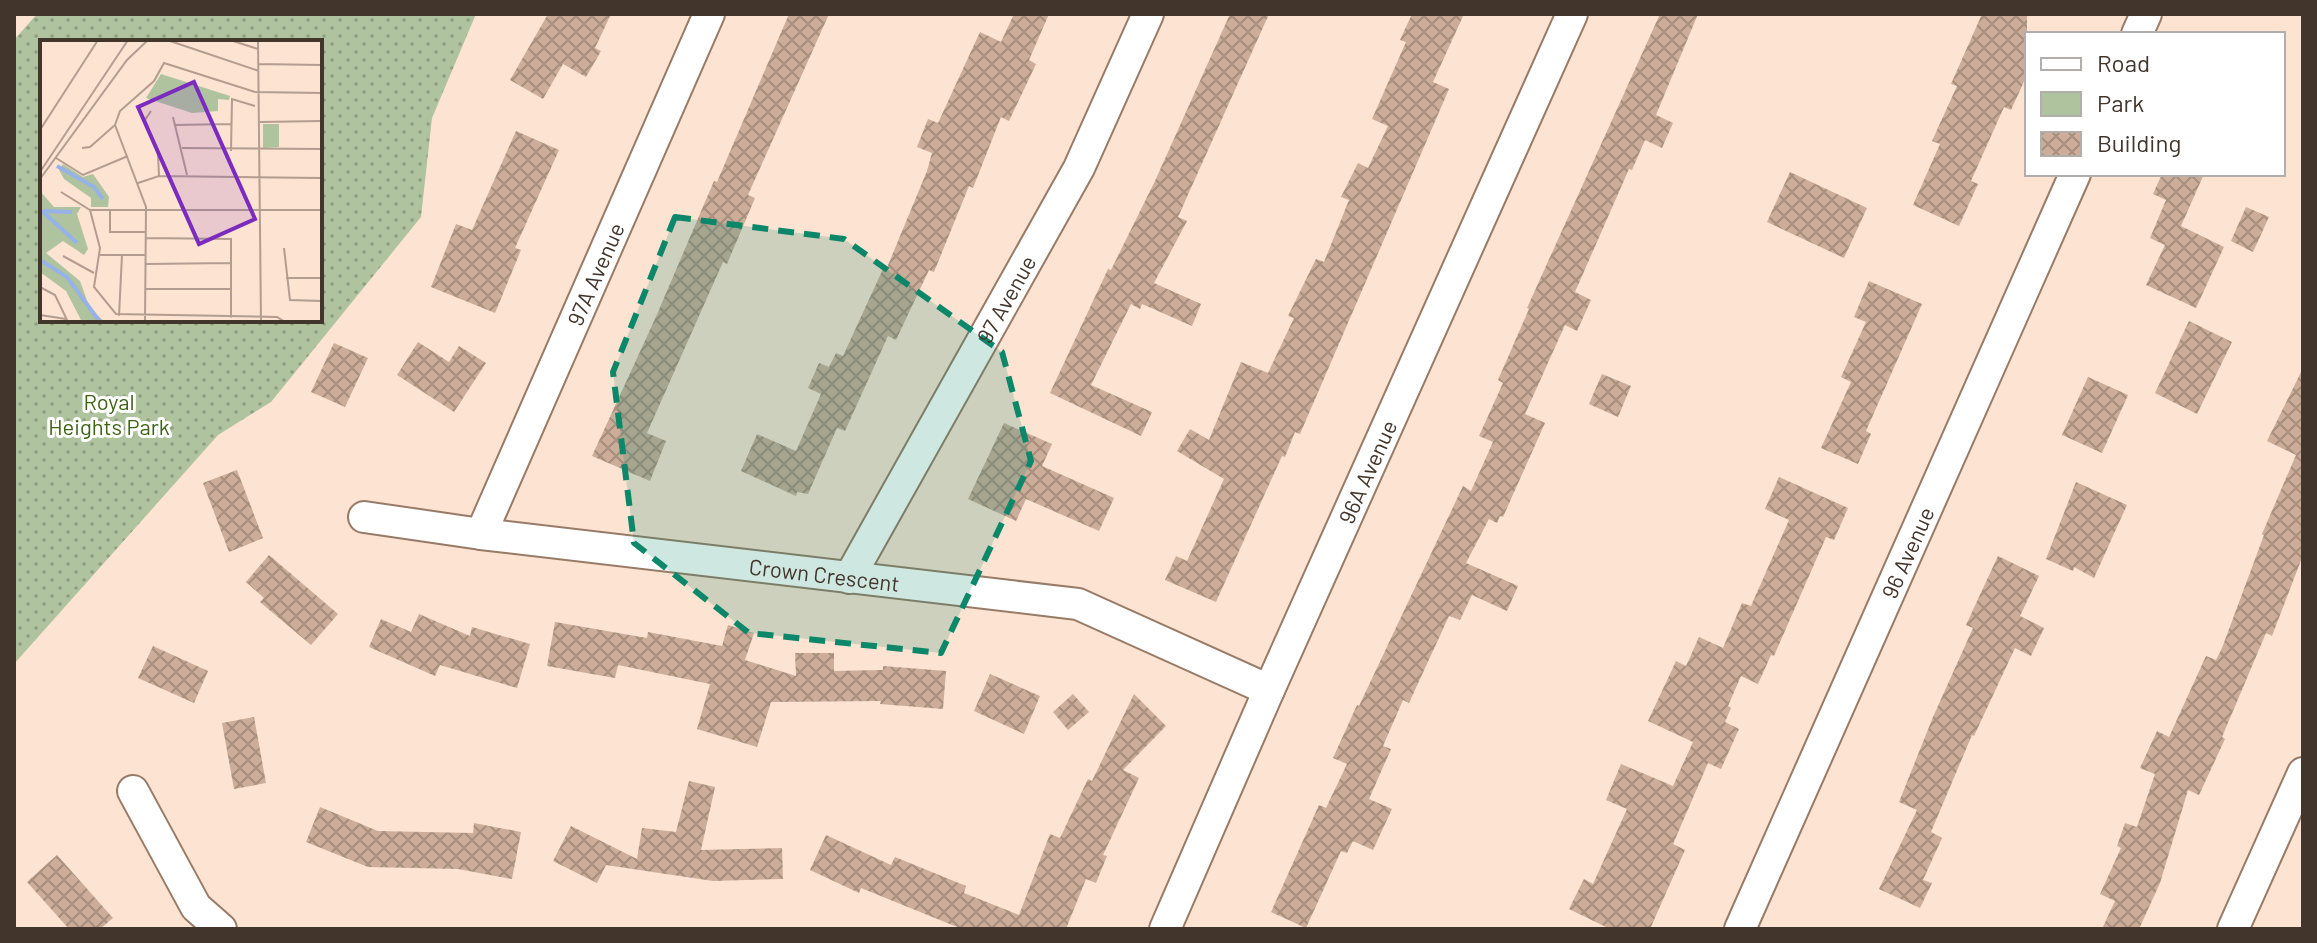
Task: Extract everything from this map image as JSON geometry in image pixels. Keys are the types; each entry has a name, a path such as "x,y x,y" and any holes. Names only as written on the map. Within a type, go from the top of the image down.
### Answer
{"street":[{"name":"97A Avenue","path":"481,534 709,14"},
{"name":"97 Avenue","path":"849,578 1079,168 1148,14"},
{"name":"96A Avenue","path":"1165,929 1572,14"},
{"name":"96 Avenue","path":"1740,929 2074,176"},
{"name":"Crown Crescent","path":"364,517 481,534 1078,604 1269,690"},
{"path":"2233,929 2303,773"},
{"path":"133,791 196,907 221,929"}],"highlighted area":[{"path":"675,217 844,239 1002,352 1031,461 941,653 749,633 634,543 613,372"}],"green space":[{"name":"Royal Heights Park","path":"37,14 476,14 432,118 421,217 271,402 218,435 14,664 14,40"}],"building":[{"path":"548,14 611,14 595,48 601,51 586,77 563,64 543,99 510,80"},
{"path":"789,14 829,14 748,195 755,198 727,264 723,262 647,433 666,441 650,481 592,456 714,181 717,182"},
{"path":"1014,14 1049,14 1029,60 1036,64 1009,121 1001,117 973,188 969,186 934,272 929,270 896,340 888,336 845,431 837,428 808,494 797,492 796,496 741,471 757,434 796,451 821,394 808,388 819,363 829,367 836,353 843,356 883,269 886,270 927,171 932,153 917,147 928,119 938,123 980,32 1001,42"},
{"path":"1230,14 1269,14 1178,217 1187,221 1154,283 1201,304 1192,326 1142,304 1140,309 1131,304 1091,385 1152,412 1141,436 1050,393 1108,269 1111,270 1155,181"},
{"path":"1412,14 1464,14 1433,82 1449,89 1300,434 1295,432 1285,457 1282,456 1216,602 1165,580 1176,556 1187,561 1224,479 1177,451 1190,429 1209,440 1241,362 1268,373 1294,318 1288,316 1316,259 1324,262 1349,200 1341,197 1358,163 1368,168 1388,126 1372,119 1406,42 1400,40"},
{"path":"1660,14 1698,14 1656,115 1673,123 1662,148 1645,140 1632,170 1629,169 1575,292 1591,300 1577,331 1565,325 1525,414 1545,423 1503,517 1500,516 1497,523 1489,519 1466,563 1518,586 1507,611 1472,595 1460,620 1449,616 1409,703 1403,700 1383,746 1391,749 1369,799 1392,809 1373,850 1353,841 1347,853 1341,851 1306,928 1271,912 1319,805 1326,808 1347,764 1333,758 1357,705 1463,486 1471,491 1493,442 1479,436 1503,383 1498,380 1527,308"},
{"path":"1982,14 2027,14 2025,79 2011,110 2004,107 1971,181 1978,184 1959,226 1913,205 1940,144 1932,141 1957,86 1951,84"},
{"path":"516,131 559,150 515,248 521,250 495,313 431,287 456,224 472,230"},
{"path":"1790,172 1867,208 1844,258 1767,222"},
{"path":"2161,176 2203,176 2181,226 2224,247 2196,308 2146,285 2165,245 2150,238 2166,200 2153,194"},
{"path":"2246,207 2269,217 2253,252 2231,241"},
{"path":"1869,281 1922,304 1866,431 1871,434 1858,464 1821,448 1851,382 1841,377 1866,322 1854,317"},
{"path":"2189,321 2232,342 2197,414 2155,393"},
{"path":"418,342 449,362 459,346 486,363 454,412 397,375"},
{"path":"334,343 368,358 345,407 311,392"},
{"path":"2303,368 2303,555 2272,636 2266,633 2222,737 2225,739 2199,795 2188,790 2160,883 2139,929 2102,929 2115,901 2100,894 2121,848 2117,846 2125,823 2137,827 2155,774 2140,768 2157,731 2169,737 2206,656 2216,660 2222,648 2262,534 2296,455 2267,441"},
{"path":"1602,374 1631,386 1618,417 1589,404"},
{"path":"2088,377 2128,395 2102,453 2062,435"},
{"path":"1004,423 1052,444 1042,466 1114,498 1099,531 1026,499 1016,521 968,499"},
{"path":"237,470 263,538 229,552 203,483"},
{"path":"1779,477 1848,508 1834,540 1826,537 1774,656 1771,655 1758,684 1741,676 1728,706 1731,708 1725,722 1739,729 1721,769 1708,763 1673,844 1685,850 1650,929 1610,929 1569,909 1584,879 1593,884 1627,809 1606,800 1621,764 1673,786 1693,742 1648,721 1676,661 1686,666 1699,637 1723,648 1742,603 1751,606 1789,520 1765,509"},
{"path":"2076,482 2127,505 2094,578 2074,567 2073,571 2046,559"},
{"path":"269,555 338,614 311,645 260,602 264,598 246,582"},
{"path":"1998,556 2039,576 2020,616 2044,628 2031,656 2015,648 1972,735 1931,832 1942,838 1923,880 1932,883 1920,908 1879,889 1917,810 1899,802 1973,628 1966,625"},
{"path":"419,614 470,636 472,627 530,644 517,688 440,665 435,676 369,647 381,619 411,632"},
{"path":"555,622 647,638 648,632 722,646 728,625 754,633 745,660 796,676 795,653 834,653 834,671 883,670 883,666 946,671 943,709 880,704 881,701 771,702 757,747 697,729 710,684 618,665 615,678 547,666"},
{"path":"153,646 208,671 194,703 138,678"},
{"path":"990,674 1040,696 1024,734 974,711"},
{"path":"1073,694 1089,712 1068,730 1053,712"},
{"path":"1134,694 1166,726 1123,770 1139,778 1103,855 1107,856 1096,883 1086,879 1066,929 962,929 861,888 859,893 810,870 826,835 891,865 895,857 966,886 964,893 1019,915 1050,834 1060,838 1088,779 1092,781"},
{"path":"254,717 266,783 234,789 222,723"},
{"path":"689,781 715,787 701,850 782,848 783,879 713,881 606,865 597,883 553,861 571,826 637,859 642,828 676,832"},
{"path":"320,807 378,831 473,833 474,823 521,832 512,879 458,869 368,867 306,842"},
{"path":"57,855 113,918 100,929 69,929 27,882"}]}
